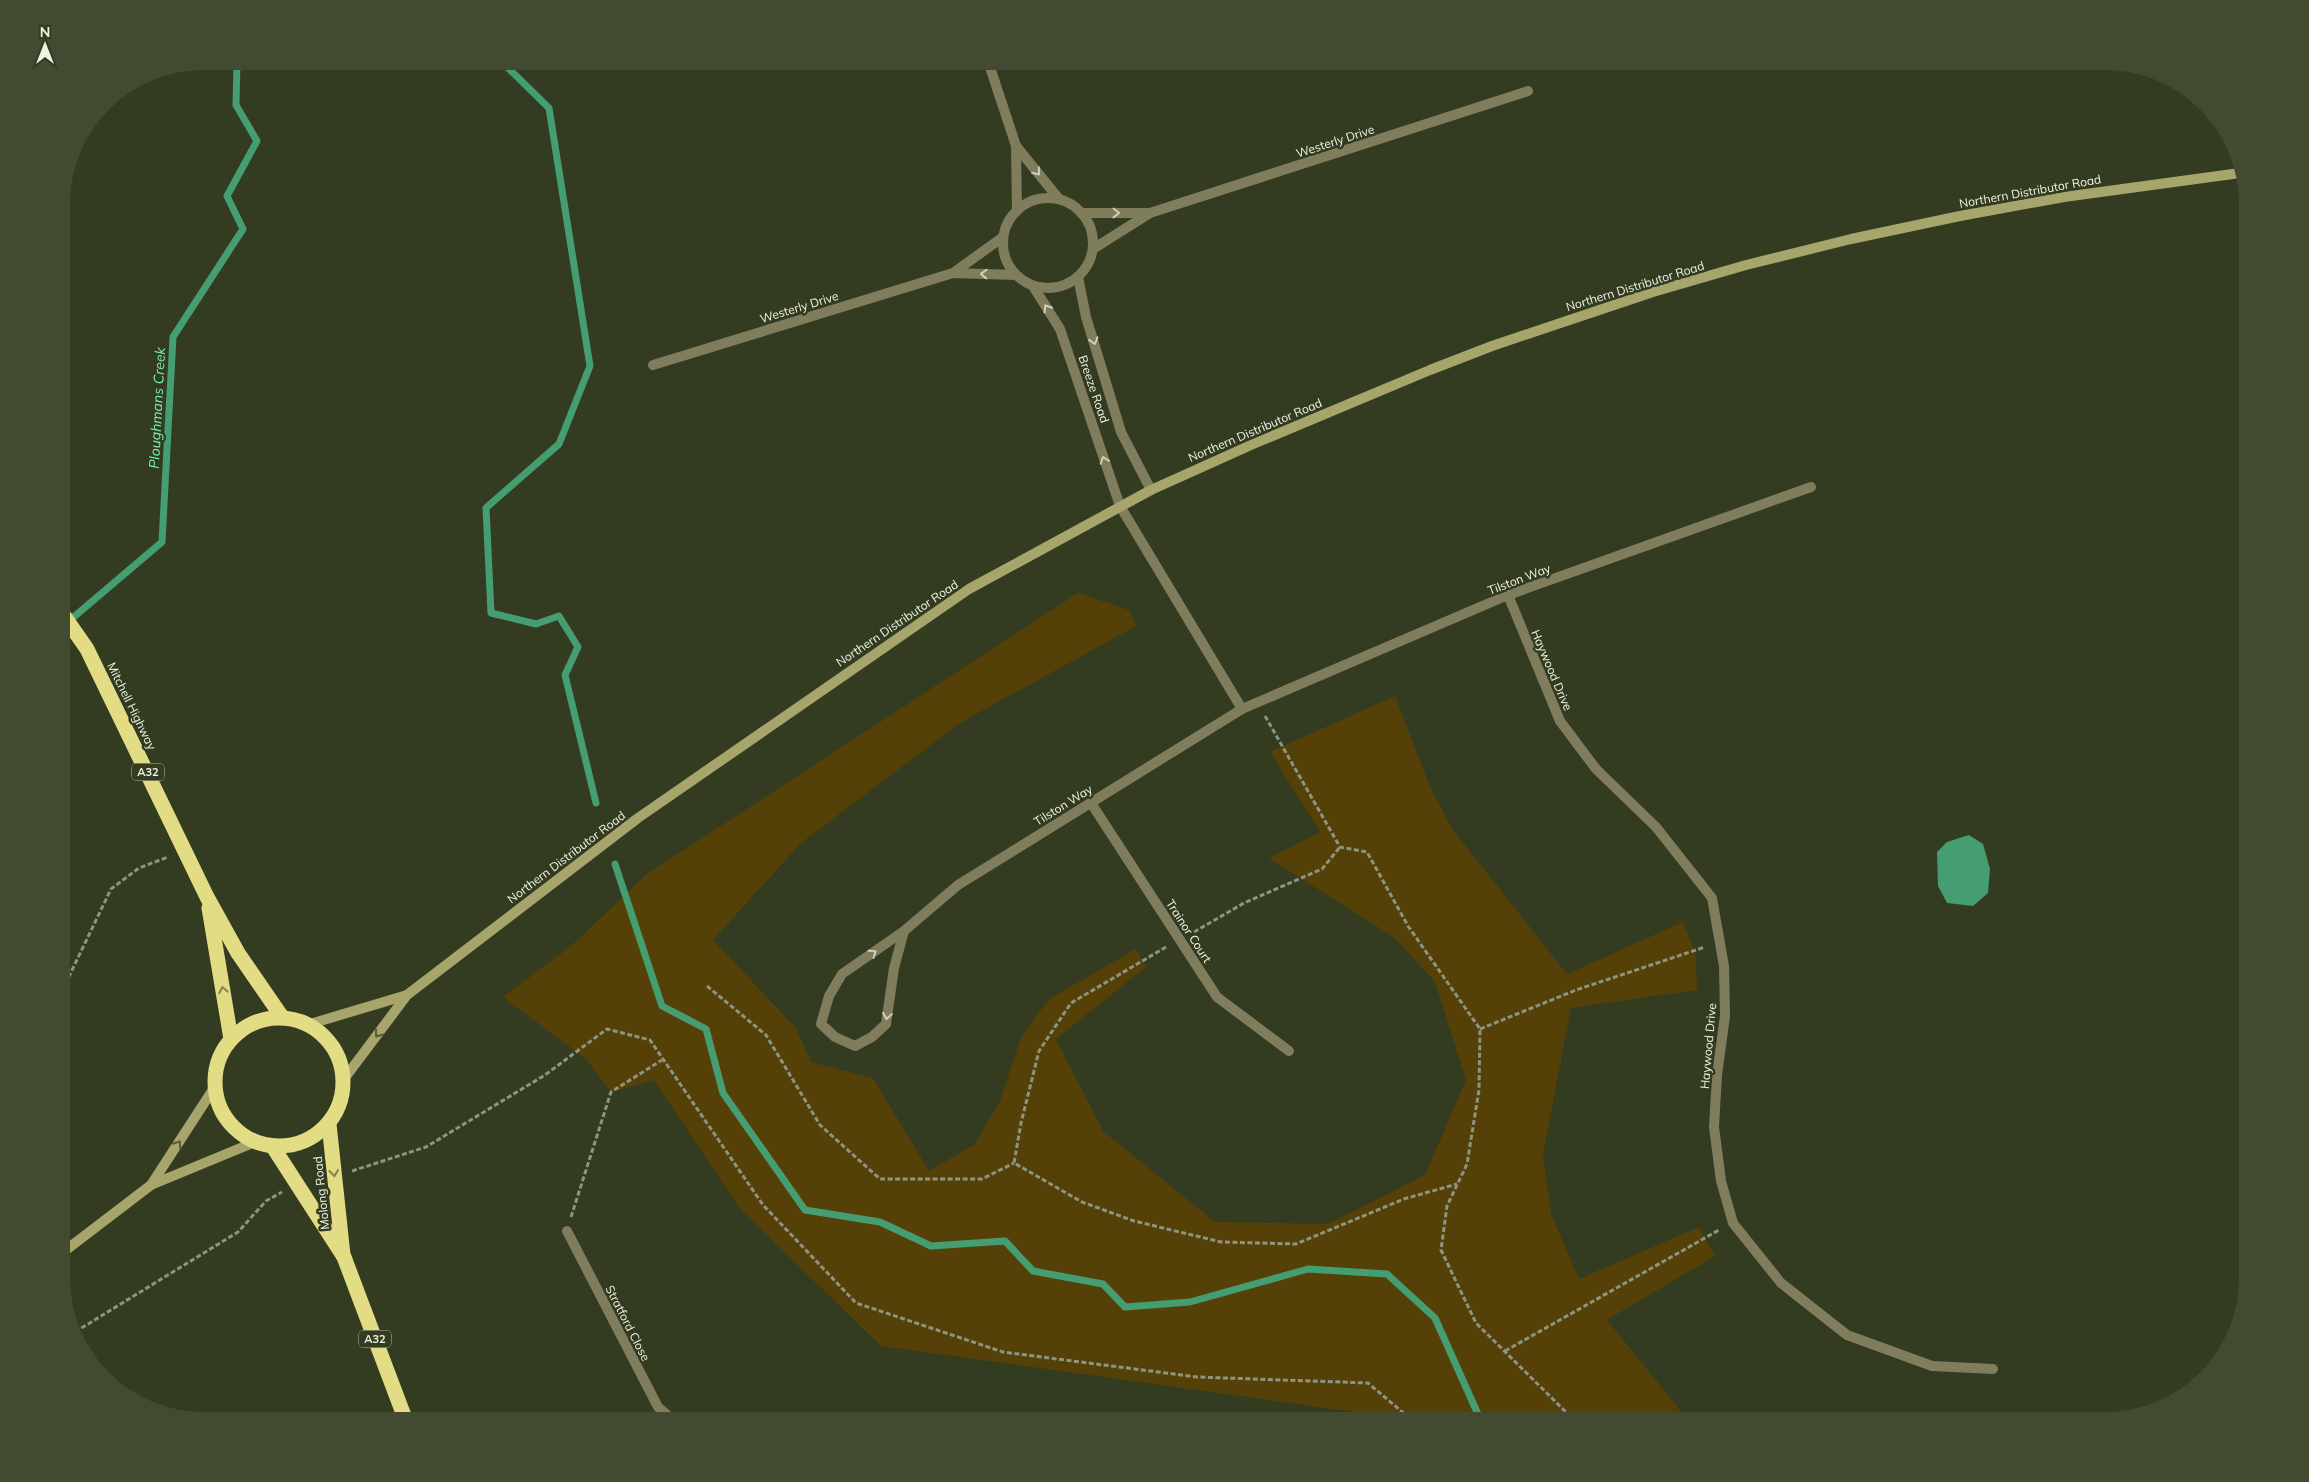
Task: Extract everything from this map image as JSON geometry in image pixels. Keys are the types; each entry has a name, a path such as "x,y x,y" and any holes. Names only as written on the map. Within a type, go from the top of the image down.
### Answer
{"highway":[{"name":"Mitchell Highway","path":"70,625 87,649 207,896 238,953 282,1017"},
{"name":"Mitchell Highway","path":"207,896 231,1038"},
{"path":"282,1017 297,1019 310,1024 335,1048 344,1079 340,1107 329,1124 306,1141 273,1147 255,1142 234,1129 223,1115 214,1088 216,1064 231,1038 256,1021 282,1017"},
{"name":"Molong Road","path":"329,1124 344,1257"},
{"name":"Molong Road","path":"273,1147 344,1257 403,1412"}],"main road":[{"name":"Northern Distributor Road","path":"344,1079 407,994 638,818 969,589 1152,490 1251,445 1430,370 1492,346 1662,289 1746,265 1851,239 1960,216 2084,194 2235,174"},
{"name":"Northern Distributor Road","path":"310,1024 407,994"},
{"path":"151,1185 214,1088"},
{"path":"70,1247 151,1185 255,1142"}],"street":[{"path":"991,70 1016,146 1017,210"},
{"name":"Westerly Drive","path":"1093,249 1150,214 1528,92"},
{"path":"1016,146 1059,199"},
{"path":"1059,199 1071,204 1081,213 1091,230 1093,249 1086,269 1065,286 1049,289 1033,286 1016,275 1005,258 1003,237 1007,222 1017,210 1036,200 1059,199"},
{"name":"Westerly Drive","path":"1081,213 1150,214"},
{"name":"Westerly Drive","path":"652,365 953,273 1003,237"},
{"name":"Westerly Drive","path":"953,273 1016,275"},
{"name":"Breeze Road","path":"1078,277 1086,317 1121,432 1152,490"},
{"name":"Breeze Road","path":"1033,286 1060,329 1120,506"},
{"name":"Tilston Way","path":"904,931 894,968 886,1024 872,1037 855,1046 835,1037 821,1024 829,996 842,974 904,931 958,885 1242,709 1508,595 1811,487"},
{"path":"1120,506 1242,709"},
{"name":"Haywood Drive","path":"1508,595 1560,721 1596,769 1656,827 1712,898 1724,966 1725,1016 1716,1075 1714,1127 1721,1181 1733,1223 1781,1282 1847,1335 1932,1366 1993,1369"},
{"name":"Trainor Court","path":"1091,803 1217,997 1290,1051"},
{"name":"Stratford Close","path":"567,1231 658,1407 664,1412"}],"path":[{"path":"1258,702 1340,847 1366,852 1408,926 1480,1029 1479,1090 1467,1164 1447,1206 1441,1250 1476,1323 1566,1412"},
{"path":"1014,1164 1021,1123 1039,1051 1071,1002 1244,903 1322,868 1340,847"},
{"path":"70,974 111,889 139,868 185,850"},
{"path":"1480,1029 1576,990 1720,942"},
{"path":"707,986 766,1035 820,1125 880,1179 982,1180 1014,1164"},
{"path":"334,1176 426,1147 545,1075 607,1030 650,1040 763,1205 856,1303 1003,1352 1197,1377 1368,1383 1402,1412"},
{"path":"567,1231 611,1092 662,1060"},
{"path":"1014,1164 1082,1202 1134,1221 1221,1242 1296,1244 1404,1199 1457,1184"},
{"path":"80,1329 238,1232 266,1201 296,1184"},
{"path":"1505,1351 1733,1223"}],"shaded area":[{"path":"1078,593 1129,610 1136,626 960,723 801,843 713,940 796,1028 811,1062 873,1078 929,1171 975,1144 1000,1101 1021,1037 1049,999 1136,949 1146,967 1056,1039 1103,1131 1215,1222 1328,1224 1425,1175 1466,1080 1435,982 1395,938 1269,858 1320,832 1270,752 1395,696 1431,789 1453,830 1567,974 1683,922 1696,956 1697,990 1571,1008 1543,1154 1551,1214 1579,1279 1699,1227 1715,1256 1607,1320 1682,1412 1354,1412 881,1346 742,1211 654,1080 611,1092 587,1060 503,997 571,946 647,874"},
{"path":"1969,835 1983,844 1990,869 1988,893 1973,906 1947,903 1938,886 1937,852 1947,842"}],"waterway":[{"name":"Ploughmans Creek","path":"70,620 162,542 173,337 243,229 227,196 257,141 236,105 237,70"},
{"path":"510,70 549,108 590,366 559,444 486,508 491,613 536,624 559,616 578,647 565,675 596,803"},
{"path":"615,864 662,1006 706,1029 723,1093 805,1210 880,1222 931,1246 1005,1241 1033,1271 1103,1284 1125,1307 1190,1302 1308,1269 1387,1274 1435,1318 1477,1412"}]}
